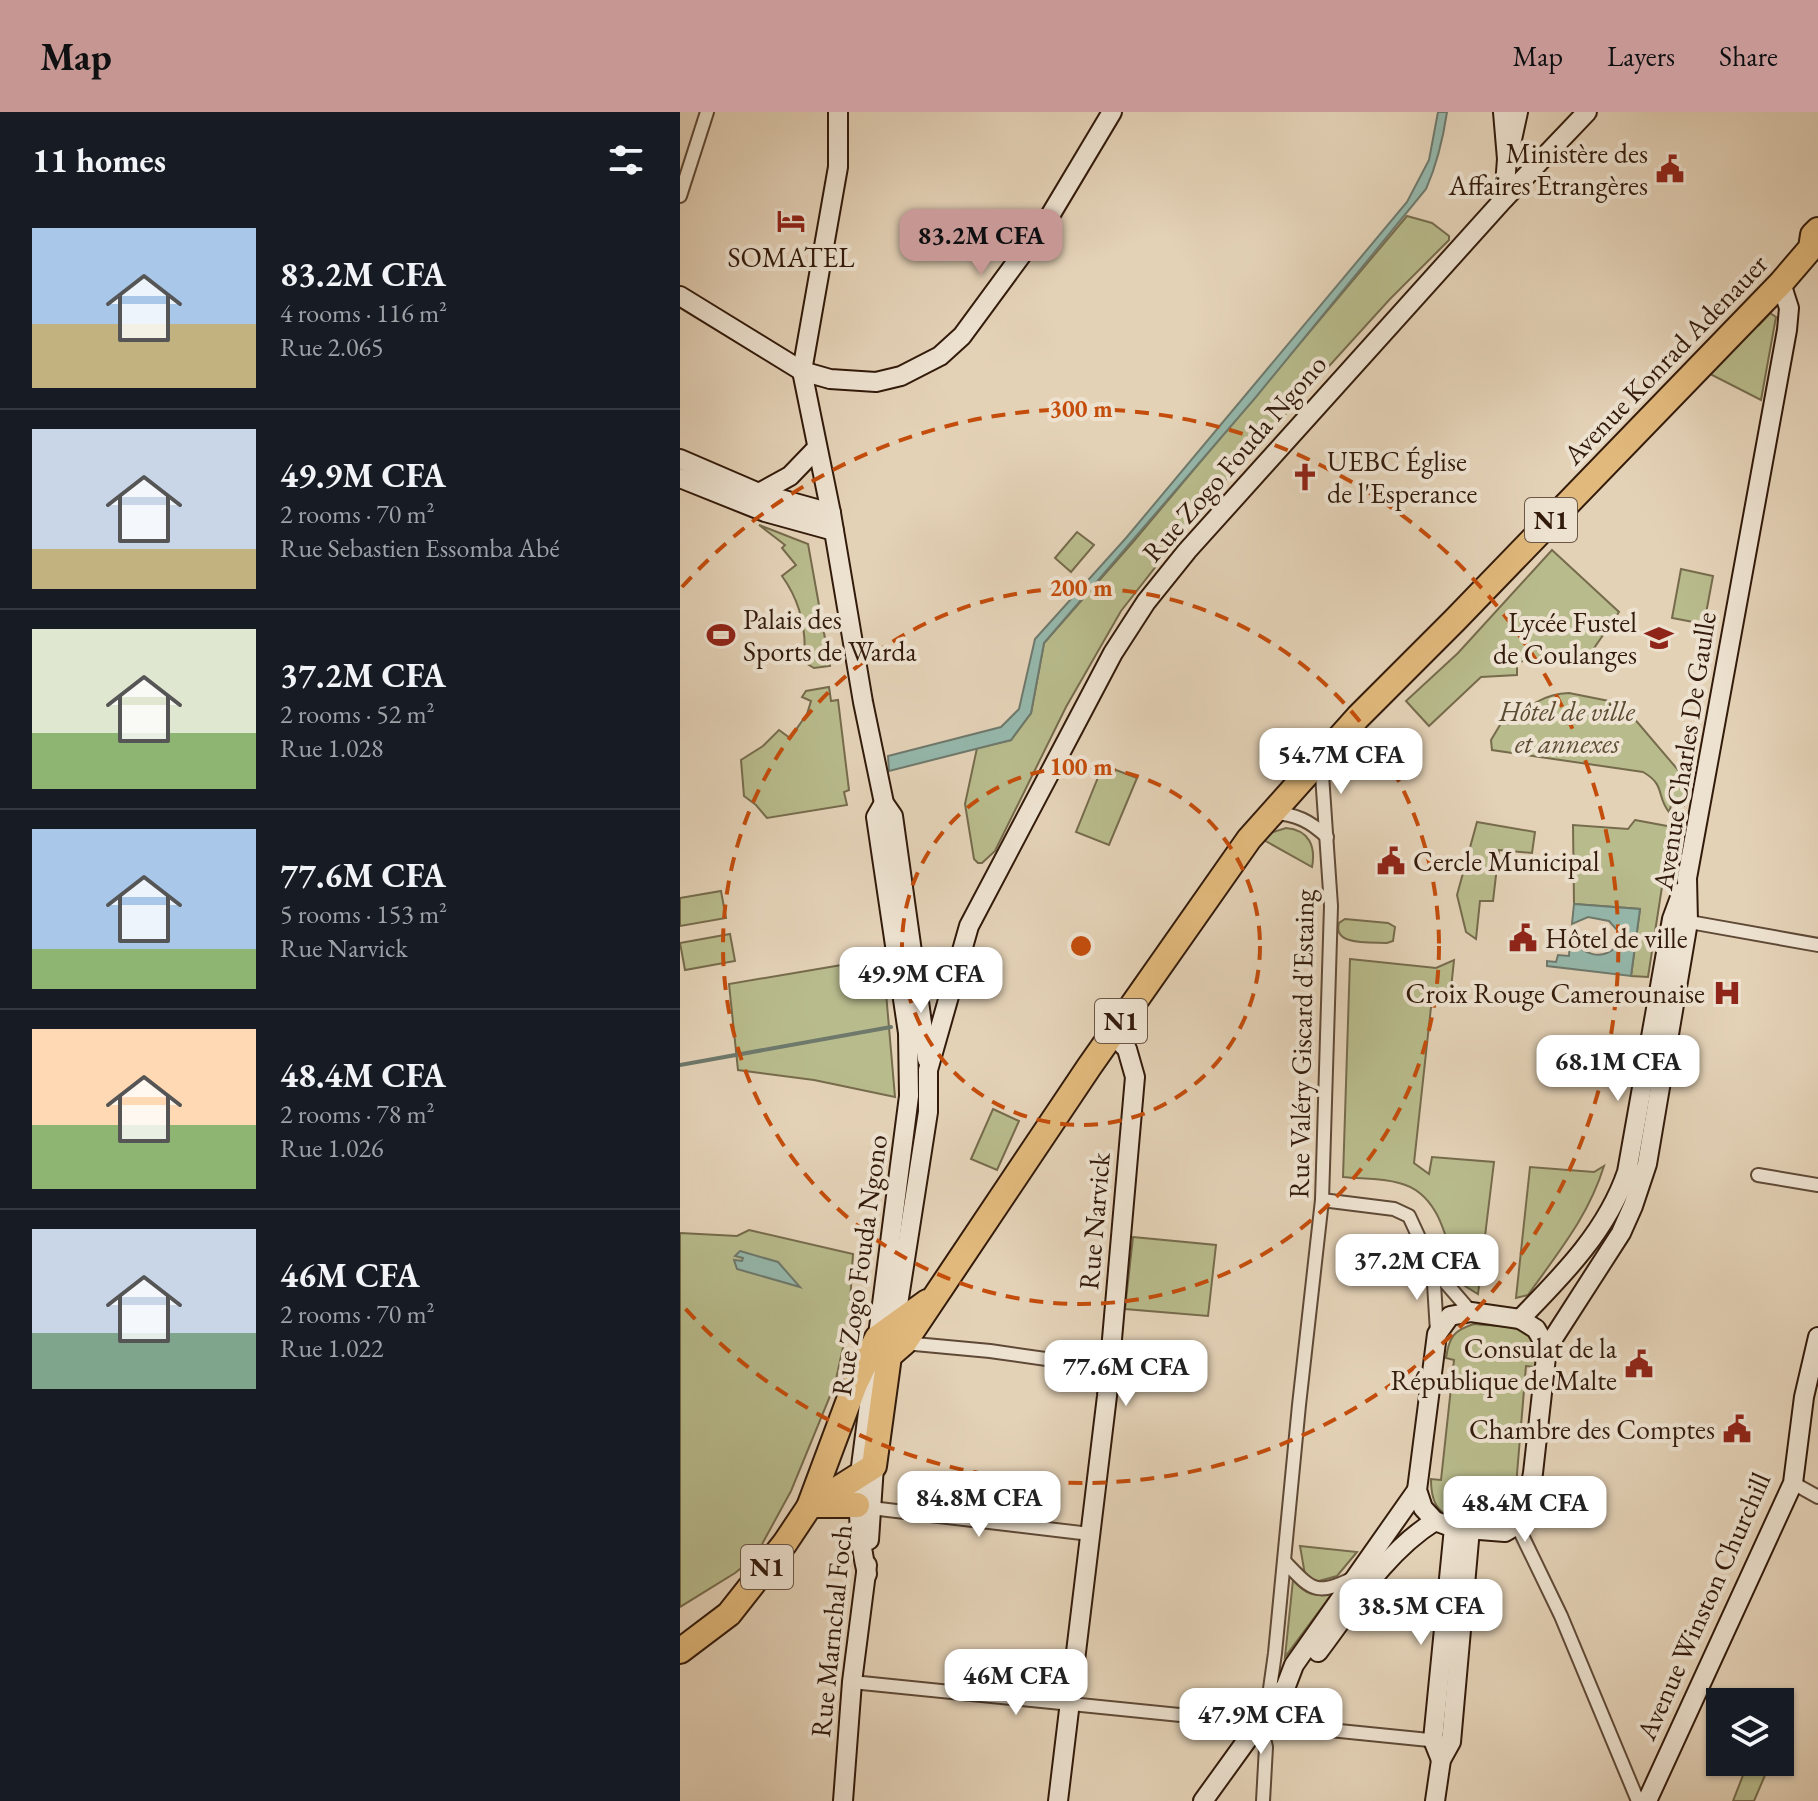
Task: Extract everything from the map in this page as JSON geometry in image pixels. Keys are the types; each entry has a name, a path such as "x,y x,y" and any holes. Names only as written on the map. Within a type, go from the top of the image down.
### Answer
{"highway":[{"name":"Avenue Konrad Adenauer","path":"891,1340 936,1296 1112,1034 1249,839 1321,757 1781,283 1816,241"},
{"path":"867,1470 891,1340"},
{"name":"N1","path":"680,1651 719,1623 765,1570 810,1506 855,1384 891,1340"},
{"name":"N1","path":"810,1506 867,1470"},
{"path":"810,1506 864,1506"},
{"name":"N1","path":"680,1640 719,1623"}],"main road":[{"path":"838,112 838,167 802,371 863,702 884,803 893,816 917,979 919,1068"},
{"path":"680,296 802,371 830,379 876,382 901,376 940,356 962,336 1029,248 1112,112"},
{"name":"Rue Zogo Fouda Ngono","path":"891,1340 909,1096 969,926 1113,653 1146,602 1187,551 1504,199 1587,112"},
{"path":"1504,199 1507,159 1505,115"},
{"name":"Avenue Charles De Gaulle","path":"1547,1348 1621,1233 1647,1164 1687,878 1787,330 1789,308 1781,283"},
{"path":"759,493 790,476 817,448"},
{"path":"680,459 832,522"},
{"path":"680,478 765,512 832,522"},
{"path":"884,803 876,817 898,976 908,1033 919,1068"},
{"name":"Avenue Charles De Gaulle","path":"1520,1319 1583,1252 1619,1195 1627,1172 1680,920"},
{"path":"898,976 917,979 943,977 955,971"},
{"name":"Rue Narvick","path":"1058,1801 1109,1368 1135,1077 1127,1049 1112,1034"},
{"name":"Rue Zogo Fouda Ngono","path":"891,1340 928,1112 919,1068"},
{"path":"1471,1312 1520,1319 1536,1329 1547,1348 1533,1473 1525,1514 1517,1525 1505,1532 1462,1529 1435,1521 1423,1508 1417,1490 1437,1334 1450,1316 1471,1312"},
{"name":"Avenue Winston Churchill","path":"1647,1801 1793,1483 1804,1397 1818,1337"},
{"name":"Rue Marnchal Foch","path":"843,1801 852,1682 867,1574 859,1541 867,1470"},
{"path":"1286,1686 1294,1665 1417,1490"},
{"path":"1203,1801 1286,1686 1301,1673 1396,1551 1411,1536 1435,1521"},
{"path":"1435,1801 1462,1529"}],"street":[{"path":"680,196 707,112"},
{"name":"Rue Valéry Giscard d'Estaing","path":"1263,1801 1266,1747 1263,1717 1285,1562 1322,1200 1331,906 1321,757"},
{"path":"1271,813 1310,821 1327,837"},
{"path":"1680,920 1818,945"},
{"path":"1758,1175 1818,1185"},
{"path":"1322,1200 1402,1212 1409,1216 1433,1268 1471,1312"},
{"path":"1433,1268 1437,1334"},
{"path":"891,1340 1109,1368"},
{"path":"1793,1483 1818,1497"},
{"path":"864,1506 1090,1534"},
{"path":"1517,1525 1559,1613 1638,1801"},
{"path":"1285,1562 1303,1582 1313,1587 1331,1587 1357,1575"},
{"path":"852,1682 1070,1704 1263,1717 1442,1741"}],"green space":[{"path":"1407,216 1432,223 1449,236 1449,240 1390,299 1211,496 1121,611 1066,707 995,851 978,863 974,859 965,804 977,748 1011,740 1031,713 1044,643"},
{"path":"1770,313 1776,317 1761,400 1710,374"},
{"path":"759,525 808,544 830,666 814,668 804,662 801,617 782,576 796,565 782,548 785,545"},
{"path":"1077,532 1094,545 1071,572 1055,558"},
{"path":"1552,550 1619,612 1592,651 1517,662 1517,675 1481,677 1429,726 1406,701 1458,653"},
{"path":"1681,569 1713,576 1704,624 1672,618"},
{"path":"829,687 831,701 838,700 849,790 844,792 847,805 767,818 744,796 741,760 763,746 779,730 790,738 807,714 811,701 802,697 806,691"},
{"name":"Hôtel de ville et annexes","path":"1569,693 1609,701 1627,710 1684,777 1687,786 1684,806 1671,806 1669,812 1655,781 1643,772 1492,750 1491,740 1503,720 1508,724 1543,699"},
{"path":"1103,765 1137,778 1109,845 1076,832"},
{"path":"1635,820 1671,829 1648,977 1631,976 1640,909 1574,904 1573,825 1628,829"},
{"path":"1477,822 1535,832 1532,853 1499,850 1493,901 1480,901 1476,939 1466,932 1457,895"},
{"path":"1286,828 1300,832 1309,840 1313,852 1312,867 1262,839"},
{"path":"721,891 726,918 680,926 680,898"},
{"path":"1345,919 1388,923 1395,927 1393,941 1372,943 1347,939 1338,930 1339,923"},
{"path":"730,934 735,961 685,970 680,943"},
{"path":"883,958 895,1097 814,1080 738,1070 729,984"},
{"path":"1350,959 1436,968 1454,960 1450,998 1432,998 1414,1163 1429,1174 1432,1157 1494,1162 1478,1294 1458,1278 1446,1235 1424,1197 1399,1183 1343,1177"},
{"path":"993,1109 1019,1121 997,1170 971,1159"},
{"path":"1604,1166 1590,1201 1572,1233 1528,1295 1516,1298 1530,1167 1594,1172"},
{"path":"749,1230 853,1254 849,1320 835,1384 791,1491 755,1557 680,1607 680,1233 737,1236"},
{"path":"1133,1237 1216,1245 1208,1316 1125,1309"},
{"path":"1474,1324 1519,1330 1527,1334 1536,1352 1536,1367 1526,1366 1516,1486 1522,1487 1520,1499 1514,1513 1502,1519 1464,1518 1447,1514 1437,1506 1432,1490 1431,1479 1441,1480 1454,1360 1446,1358 1447,1351 1457,1332"},
{"path":"1300,1546 1357,1552 1337,1576 1315,1582 1305,1575"},
{"path":"1293,1580 1311,1594 1322,1595 1334,1591 1285,1657"},
{"path":"1743,1776 1765,1776 1754,1801 1733,1801"}],"water":[{"path":"1438,112 1447,112 1439,151 1426,189 1256,397 1044,643 1031,713 1011,740 889,771 888,756 1001,727 1019,709 1035,639 1126,538 1407,202 1429,160"},
{"path":"1574,904 1640,909 1631,976 1547,966 1547,961 1556,962 1558,955 1569,956 1570,939 1592,954 1604,954 1616,947 1618,931 1609,921 1588,917 1572,924"},
{"path":"740,1251 778,1262 800,1287 737,1269 734,1260 742,1261 743,1258 735,1256"}],"waterway":[{"path":"680,1065 891,1027"}],"place":[{"name":"Ministère des Affaires Etrangères","path":"1670,169"},
{"name":"SOMATEL","path":"791,221"},
{"name":"UEBC Église de l'Esperance","path":"1305,477"},
{"name":"Palais des Sports de Warda","path":"721,635"},
{"name":"Lycée Fustel de Coulanges","path":"1659,638"},
{"name":"Cercle Municipal","path":"1391,861"},
{"name":"Hôtel de ville","path":"1523,938"},
{"name":"Croix Rouge Camerounaise","path":"1727,993"},
{"name":"Consulat de la République de Malte","path":"1639,1364"},
{"name":"Chambre des Comptes","path":"1737,1429"}]}
